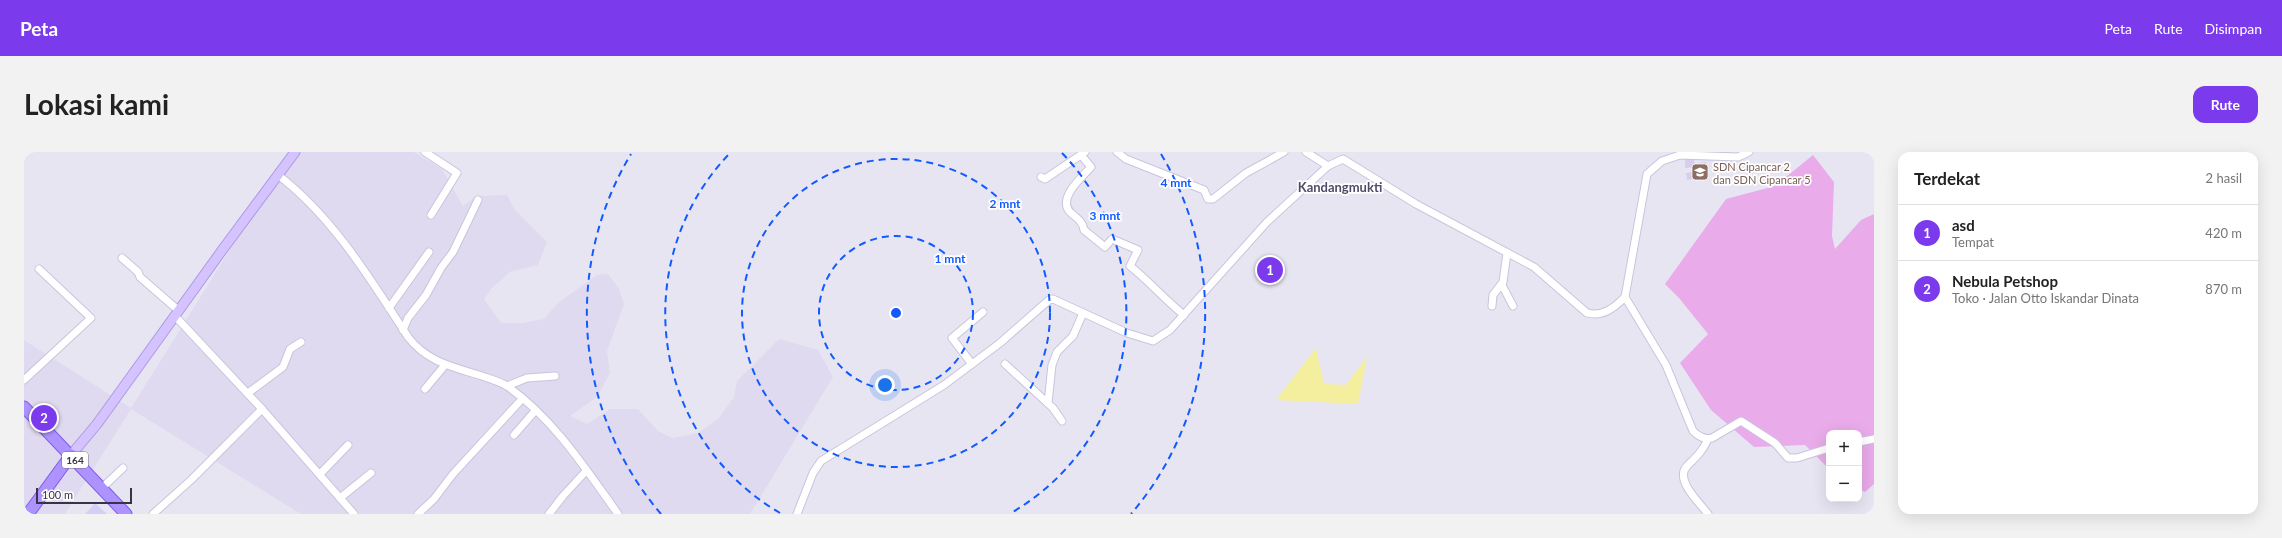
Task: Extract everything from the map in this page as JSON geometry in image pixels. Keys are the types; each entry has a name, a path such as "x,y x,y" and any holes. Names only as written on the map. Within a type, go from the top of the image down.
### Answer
{"main road":[{"name":"164","path":"24,407 126,514"},
{"path":"28,514 71,455"}],"street":[{"path":"71,455 97,424 295,152"},
{"path":"425,152 457,173 431,215"},
{"path":"1117,152 1126,159 1204,190 1208,199 1213,199 1246,173 1284,152"},
{"path":"1306,152 1328,166"},
{"path":"797,514 813,473 821,461 923,398 972,364 1049,300 1053,299 1127,333 1153,341 1170,330 1267,222 1328,166 1343,159 1349,161 1416,204 1534,267 1587,313 1595,315 1603,314 1616,306 1625,297 1647,174 1662,161 1680,154 1738,157 1749,152"},
{"path":"1041,178 1044,179 1083,153 1091,167 1070,193 1066,205 1068,210 1083,224 1084,230 1105,247 1112,239 1138,250 1130,266 1149,281 1165,300 1184,315"},
{"path":"278,175 294,187 330,225 403,330 424,354 445,365 495,380 507,386 565,441 618,514"},
{"path":"403,330 408,318 426,295 441,268 453,252 478,200"},
{"path":"389,308 429,252"},
{"path":"1492,306 1493,295 1502,285 1507,253"},
{"path":"122,258 138,272 140,277 177,313 354,514"},
{"path":"24,380 91,318 39,269"},
{"path":"1502,285 1513,306"},
{"path":"1625,297 1666,365 1693,432 1708,439"},
{"path":"972,364 952,338 983,312"},
{"path":"1048,403 1052,365 1057,352 1073,336 1083,313"},
{"path":"248,393 283,368 290,349 301,342"},
{"path":"1005,364 1048,403 1062,421"},
{"path":"425,389 445,365"},
{"path":"507,386 528,378 555,376"},
{"path":"418,514 434,499 453,474 522,399"},
{"path":"153,514 191,480 262,409"},
{"path":"514,435 535,411"},
{"path":"1708,514 1687,486 1683,477 1684,470 1703,451 1708,439 1741,421 1775,443 1788,458 1797,458 1826,449"},
{"path":"1862,441 1874,439"},
{"path":"320,474 348,445"},
{"path":"101,489 123,468"},
{"path":"549,514 586,471"},
{"path":"340,498 371,473"}],"shaded area":[{"path":"291,152 414,152 442,169 463,206 476,196 507,195 515,210 547,242 538,265 510,272 492,288 484,299 501,323 523,323 544,319 559,302 597,275 608,274 619,289 624,304 607,351 610,373 597,397 570,416 587,424 610,409 638,409 658,431 673,438 698,433 718,419 734,397 737,381 779,339 818,350 833,377 750,514 301,514 131,409 65,514 24,514 24,340 131,408"},
{"path":"1813,155 1834,182 1832,236 1835,249 1861,220 1874,214 1874,484 1865,492 1862,490 1862,430 1826,430 1826,466 1805,445 1754,447 1711,410 1680,363 1708,334 1679,298 1665,284 1726,199 1775,186"},
{"name":"SDN Cipancar 2 dan SDN Cipancar 5","path":"1694,158 1695,167 1685,168 1685,159"},
{"name":"SDN Cipancar 2 dan SDN Cipancar 5","path":"1706,162 1709,176 1687,180 1686,173 1698,171 1697,163"},
{"path":"1316,348 1324,384 1346,385 1367,357 1358,404 1276,400"},
{"path":"95,503 107,514 85,514"}],"place":[{"name":"SDN Cipancar 2 dan SDN Cipancar 5","path":"1700,172"},
{"name":"asd","path":"1270,270"},
{"name":"Nebula Petshop","path":"44,418"}],"district":[{"name":"Kandangmukti","path":"1340,187"}]}
